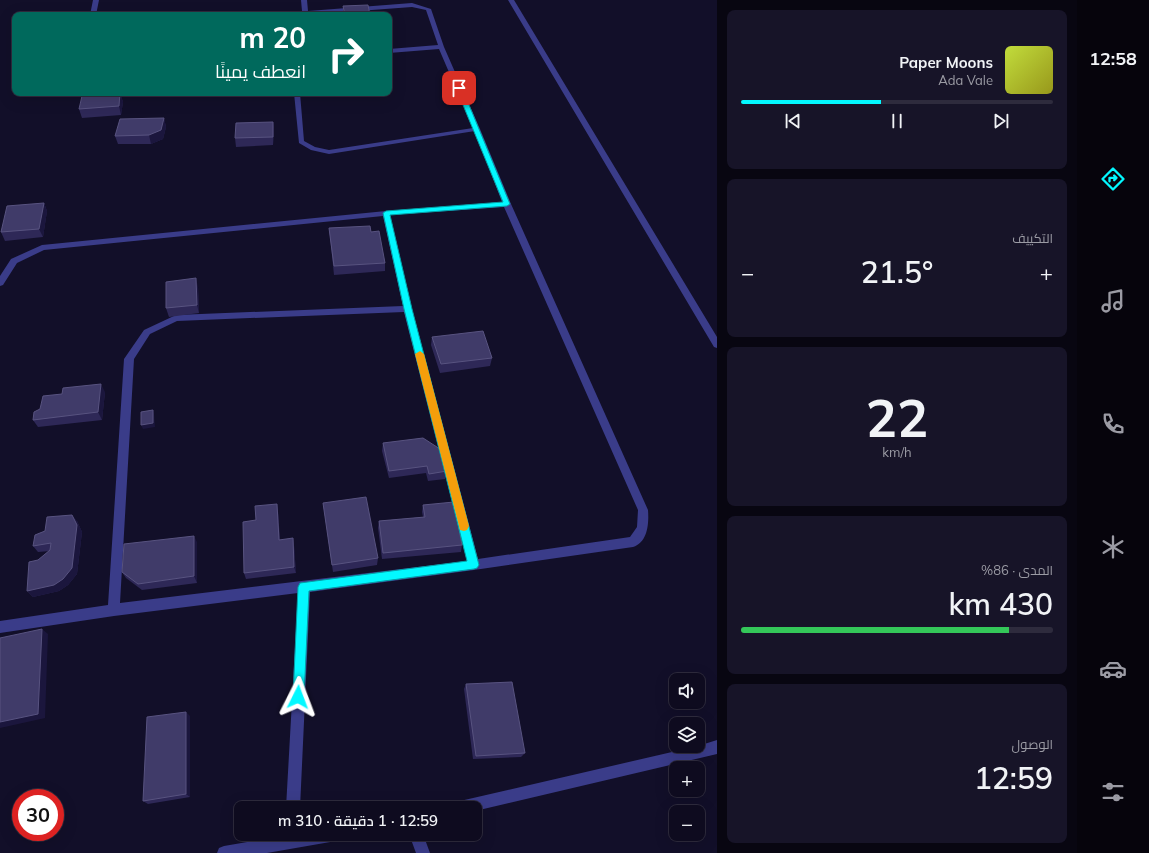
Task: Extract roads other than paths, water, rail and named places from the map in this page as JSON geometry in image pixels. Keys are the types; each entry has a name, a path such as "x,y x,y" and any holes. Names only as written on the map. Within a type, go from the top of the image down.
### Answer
{"street":[{"path":"94,12 96,0"},
{"path":"304,0 305,12"},
{"path":"511,0 717,345"},
{"path":"0,627 114,610 474,565 633,542 643,528 643,510 507,204 442,47 428,9 421,6 412,5 318,12"},
{"path":"392,51 442,47"},
{"path":"297,96 301,142 313,149 330,152 477,129"},
{"path":"0,283 14,261 42,248 386,213 507,204"},
{"path":"386,213 408,309 474,565"},
{"path":"114,610 129,359 147,332 176,318 408,309"},
{"path":"293,801 304,587"},
{"path":"482,803 717,747"},
{"path":"224,853 278,841"},
{"path":"419,841 423,853"}]}
